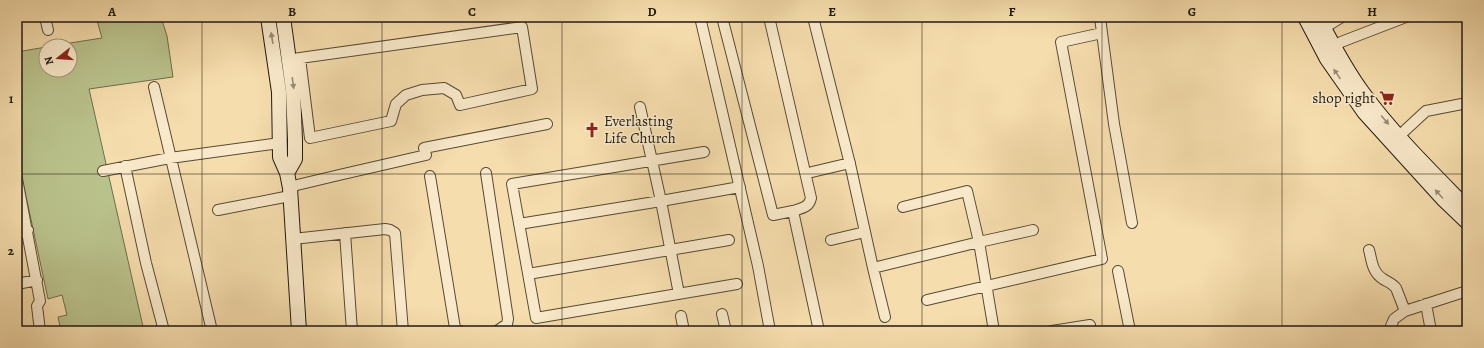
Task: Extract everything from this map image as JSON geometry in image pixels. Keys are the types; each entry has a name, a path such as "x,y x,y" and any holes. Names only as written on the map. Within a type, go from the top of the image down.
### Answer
{"main road":[{"path":"268,17 279,92 280,157 287,173 290,192 300,331"},
{"path":"283,17 295,59 293,90 295,159 287,173"},
{"path":"1306,17 1327,59 1368,116 1397,140 1467,208"},
{"path":"1321,22 1333,48 1362,93 1444,200 1467,222"}],"street":[{"path":"45,17 48,30"},
{"path":"700,17 758,266 770,331"},
{"path":"722,17 773,215 793,211 807,206 811,198 769,17"},
{"path":"813,17 850,163 885,317"},
{"path":"1100,17 1114,124 1132,223"},
{"path":"1321,22 1342,17"},
{"path":"1333,48 1341,42 1406,17"},
{"path":"295,140 310,138 390,121 396,104 406,95 422,90 444,88 456,95 460,105 532,89 522,27 295,59 310,138"},
{"path":"927,300 1102,259 1061,42 1102,33"},
{"path":"154,87 212,331"},
{"path":"1397,140 1426,111 1467,103"},
{"path":"640,107 679,294"},
{"path":"218,210 290,192 297,185 339,174 426,155 424,148 547,124"},
{"path":"103,171 170,158 280,143"},
{"path":"704,152 512,184 536,318 737,284"},
{"path":"812,172 850,163"},
{"path":"125,166 146,263 164,331"},
{"path":"486,173 508,319 507,324 497,331"},
{"path":"430,176 457,330"},
{"path":"18,185 37,280 40,301 37,306 40,331"},
{"path":"519,224 740,187"},
{"path":"903,207 967,190 979,242 994,331"},
{"path":"793,211 819,331"},
{"path":"293,239 385,229 395,233 403,331"},
{"path":"17,233 28,230"},
{"path":"873,268 1034,230"},
{"path":"830,240 865,232"},
{"path":"345,233 352,331"},
{"path":"528,274 730,240"},
{"path":"1369,250 1374,269 1380,277 1396,288 1405,311"},
{"path":"1118,271 1130,331"},
{"path":"17,284 37,280"},
{"path":"1389,331 1394,319 1405,311 1467,291"},
{"path":"1426,304 1431,331"},
{"path":"722,314 726,331"},
{"path":"681,316 684,331"},
{"path":"1052,331 1090,324"}],"green space":[{"path":"96,17 161,17 167,36 173,77 89,89 144,331 61,331 58,317 67,315 62,295 48,299 17,154 17,52 38,48 38,78 78,78 78,42 102,38"}],"place":[{"name":"shop right","path":"1387,98"},
{"name":"Everlasting Life Church","path":"592,130"}]}
